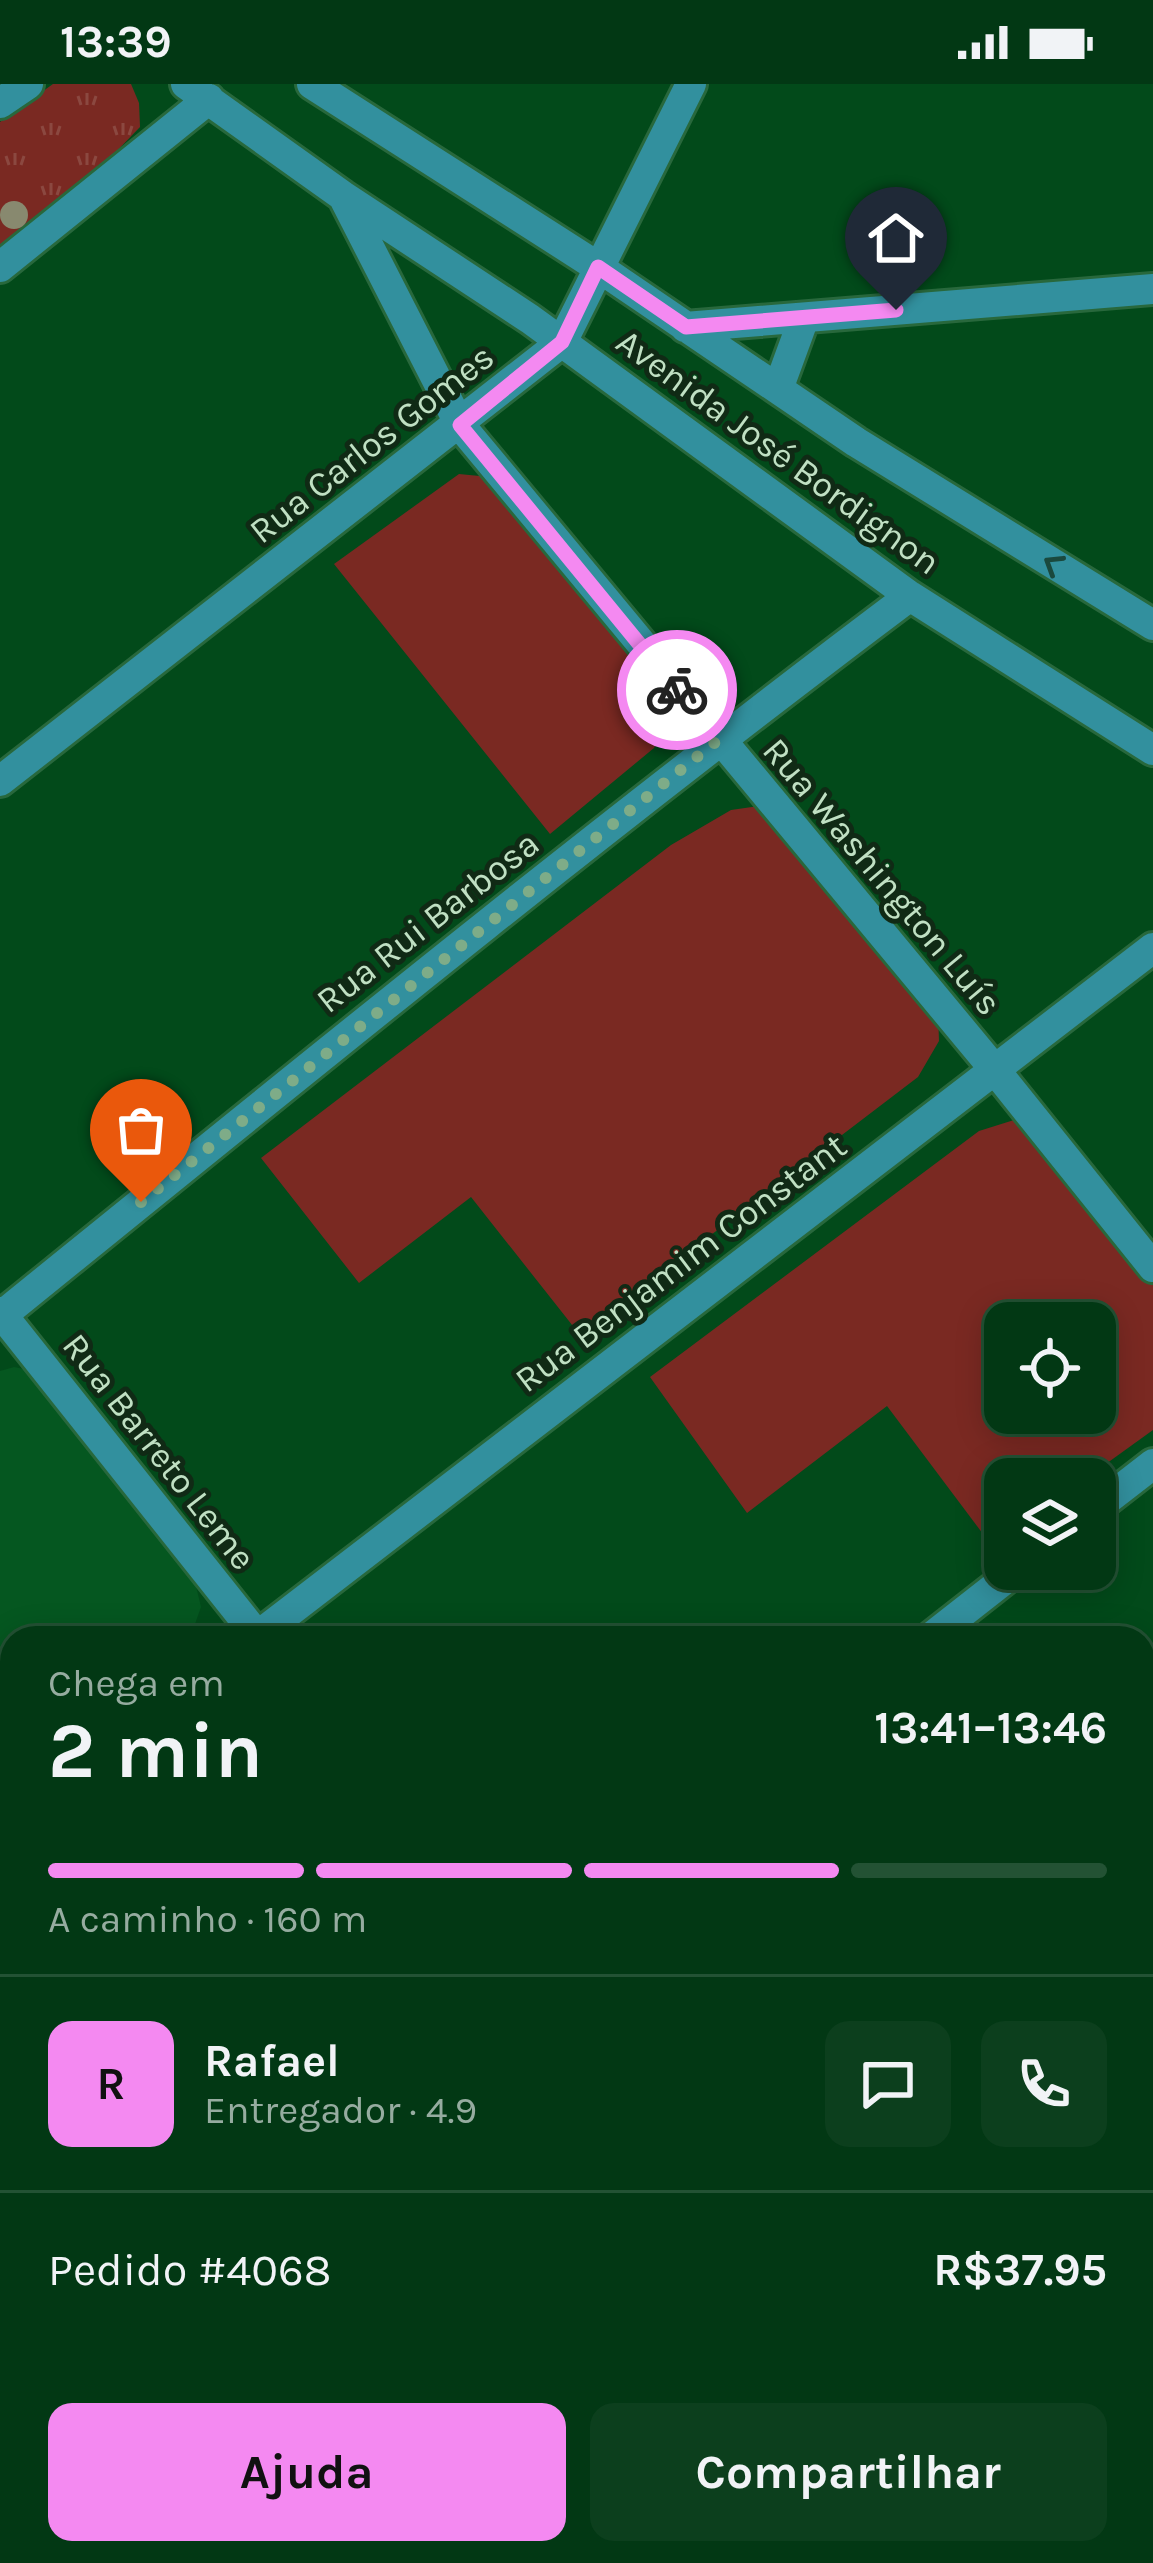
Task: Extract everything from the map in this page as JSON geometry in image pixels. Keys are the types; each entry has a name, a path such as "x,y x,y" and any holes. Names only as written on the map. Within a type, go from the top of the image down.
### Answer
{"street":[{"path":"0,104 28,84"},
{"name":"Avenida José Bordignon","path":"312,84 598,267 856,442 1153,626"},
{"name":"Rua Carlos Gomes","path":"0,781 562,342 691,84"},
{"path":"0,267 198,91"},
{"name":"Avenida José Bordignon","path":"198,91 343,196 562,342 910,596 1153,751"},
{"name":"Rua Washington Luís","path":"343,196 460,425 995,1070 1153,1268"},
{"path":"686,327 1153,290"},
{"path":"778,389 804,318"},
{"name":"Rua Rui Barbosa","path":"1,1315 718,740 910,596"},
{"name":"Rua Benjamim Constant","path":"271,1626 1153,948"},
{"name":"Rua Barreto Leme","path":"1,1315 248,1626"},
{"path":"1116,1493 1153,1464"},
{"path":"945,1626 991,1590"}],"shaded area":[{"path":"14,1367 44,1373 190,1561 201,1607 194,1626 0,1626 0,1371"}],"green space":[{"path":"53,84 131,84 139,103 140,127 112,156 0,245 0,122"},
{"path":"459,474 490,477 644,667 672,718 654,748 550,834 334,564"},
{"path":"765,805 938,1010 939,1041 918,1077 580,1335 471,1197 359,1283 261,1158 671,845 731,810"},
{"path":"1014,1120 1048,1134 1153,1271 1153,1430 1114,1458 984,1458 984,1535 887,1406 747,1513 650,1377 979,1131"}],"way so far":[{"path":"141,1202 718,740 677,690"}],"route":[{"path":"677,690 460,425 562,342 598,267 686,327 896,310"}]}
